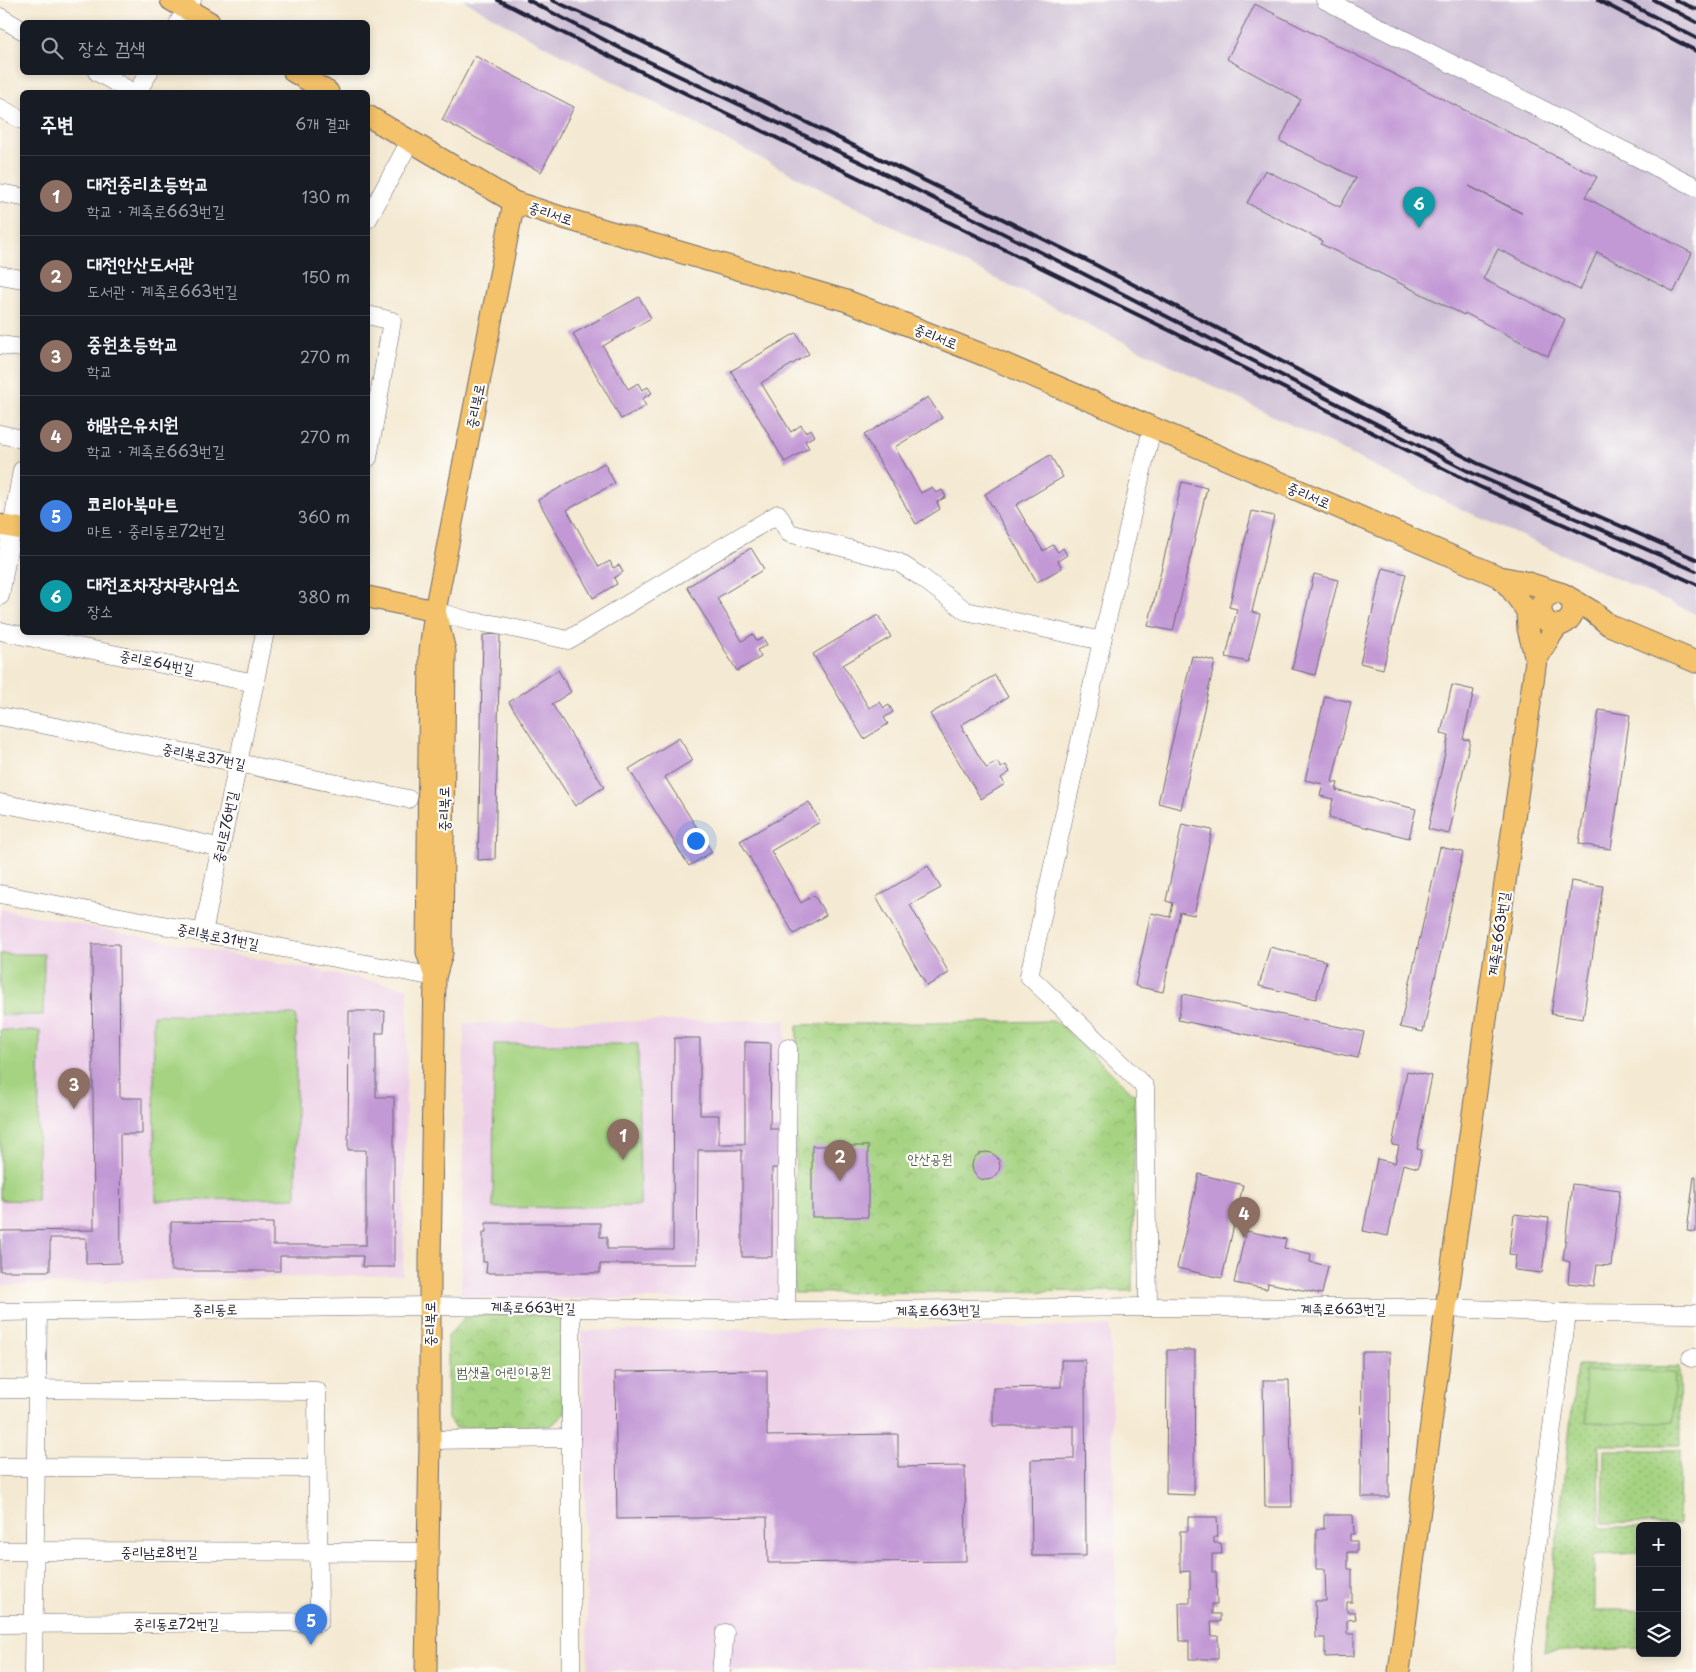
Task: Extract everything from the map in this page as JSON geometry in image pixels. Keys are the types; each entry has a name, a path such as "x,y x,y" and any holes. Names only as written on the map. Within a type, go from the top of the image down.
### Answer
{"main road":[{"path":"182,8 205,20"},
{"path":"299,75 325,90"},
{"name":"중리서로","path":"370,117 514,202 847,301 986,356 1506,583"},
{"name":"중리북로","path":"426,1672 430,1440 429,1306 435,977 442,953 445,661 445,651 435,611 514,202"},
{"path":"1506,583 1525,582 1563,594 1592,611 1603,624"},
{"path":"1506,583 1526,596 1552,618 1603,624 1696,662"},
{"path":"1506,583 1527,611 1528,629 1537,652 1580,626 1603,624"},
{"name":"계족로663번길","path":"1396,1670 1537,652 1535,629 1552,618 1573,612 1573,606 1568,597 1563,594"},
{"path":"370,597 435,611"}],"street":[{"path":"1326,0 1696,187"},
{"path":"0,17 20,29"},
{"path":"102,75 128,90"},
{"path":"138,90 147,75"},
{"path":"0,108 20,119"},
{"path":"370,214 410,141"},
{"path":"0,193 20,197"},
{"path":"0,275 20,279"},
{"path":"370,316 392,321 370,447"},
{"path":"0,345 20,348"},
{"path":"1148,1308 1145,1087 1029,976 1102,641 1152,428"},
{"path":"0,434 20,439"},
{"path":"0,596 20,481"},
{"path":"435,611 469,621 498,624 568,640 778,514 789,534 898,562 966,611 1102,641"},
{"name":"중리로64번길","path":"0,631 20,635"},
{"name":"중리로64번길","path":"20,635 256,682"},
{"name":"중리로76번길","path":"203,933 264,635"},
{"name":"중리북로37번길","path":"0,716 239,762 408,799"},
{"path":"0,803 221,848"},
{"name":"중리북로31번길","path":"0,894 435,977"},
{"path":"786,1311 788,1048"},
{"name":"계족로663번길","path":"429,1306 786,1311 1446,1308 1567,1314 1696,1314"},
{"name":"중리동로","path":"0,1312 429,1306"},
{"path":"571,1308 571,1672"},
{"path":"33,1672 38,1312"},
{"path":"1520,1672 1567,1314"},
{"path":"0,1389 317,1391 318,1551"},
{"path":"430,1440 571,1438"},
{"path":"0,1466 318,1468"},
{"name":"중리남로8번길","path":"0,1551 429,1552"},
{"name":"중리동로72번길","path":"0,1624 319,1622 318,1551"},
{"path":"721,1672 725,1633"}],"shaded area":[{"path":"463,0 1696,0 1696,614 1461,509 938,250 541,44"},
{"path":"0,909 408,988 403,1275 154,1280 0,1286"},
{"path":"786,1020 781,1300 461,1298 464,1023"},
{"path":"1110,1326 1118,1667 588,1671 582,1331"}],"green space":[{"path":"0,954 44,954 43,1015 0,1015"},
{"path":"153,1015 296,1015 296,1198 156,1201"},
{"name":"안산공원","path":"1056,1021 1135,1095 1132,1291 794,1293 797,1025"},
{"path":"0,1030 40,1031 37,1201 0,1200"},
{"path":"494,1044 638,1044 640,1206 493,1208"},
{"name":"범샛골 어린이공원","path":"467,1315 566,1315 565,1413 551,1426 455,1428 448,1419 448,1336"},
{"path":"1577,1365 1679,1367 1680,1445 1599,1445 1600,1528 1636,1528 1636,1553 1594,1555 1594,1610 1636,1610 1636,1648 1544,1652"},
{"path":"1585,1371 1675,1372 1673,1423 1586,1423"},
{"path":"1604,1450 1680,1450 1679,1522 1603,1523"}],"building":[{"path":"1255,4 1597,177 1585,197 1692,253 1674,292 1597,252 1580,290 1498,249 1483,279 1565,319 1548,356 1465,313 1464,315 1321,244 1323,241 1247,203 1265,170 1340,207 1356,178 1280,141 1301,100 1227,59"},
{"path":"475,56 574,107 541,172 442,120"},
{"path":"639,297 651,318 603,346 628,389 638,383 642,390 648,387 652,393 642,399 646,406 621,419 573,334"},
{"path":"796,333 809,354 761,383 791,432 801,425 805,432 811,429 815,436 805,441 809,448 785,462 731,371"},
{"path":"928,397 942,418 895,447 921,493 932,487 936,493 942,490 946,497 937,502 940,509 916,524 864,435"},
{"path":"1050,455 1063,477 1016,505 1043,551 1053,545 1058,552 1063,548 1067,555 1058,561 1062,568 1037,582 985,494"},
{"path":"604,463 615,483 567,510 599,567 610,561 613,568 619,565 623,572 614,578 617,584 593,598 538,500"},
{"path":"1182,482 1207,488 1173,631 1148,626"},
{"path":"1252,511 1274,516 1252,612 1260,614 1248,662 1226,657 1237,609 1229,607"},
{"path":"751,548 764,569 717,598 742,641 753,634 757,641 763,638 767,645 757,650 761,657 737,671 687,587"},
{"path":"1383,568 1406,574 1383,669 1360,663"},
{"path":"1314,574 1338,580 1315,675 1292,669"},
{"path":"878,615 891,637 843,665 869,708 880,702 884,708 889,705 893,712 884,718 888,724 864,739 813,654"},
{"path":"500,634 495,859 478,860 483,635"},
{"path":"1192,656 1215,661 1181,809 1158,803"},
{"path":"558,670 571,692 552,704 604,787 575,806 509,702"},
{"path":"995,675 1008,697 961,725 986,768 997,762 1001,768 1006,765 1010,772 1001,778 1005,784 981,799 930,714"},
{"path":"1452,685 1474,690 1463,739 1470,740 1449,834 1428,829 1449,735 1441,733"},
{"path":"1325,696 1351,702 1332,782 1338,783 1336,790 1416,809 1409,838 1329,818 1333,799 1320,796 1323,784 1305,780"},
{"path":"1599,710 1630,715 1611,849 1579,844"},
{"path":"679,738 693,760 665,777 712,852 689,866 629,769"},
{"path":"809,802 820,822 771,851 801,903 814,895 826,915 794,934 740,841"},
{"path":"1182,824 1212,830 1194,915 1180,912 1163,992 1135,986 1151,913 1170,917 1173,903 1166,901"},
{"path":"1440,847 1463,852 1423,1032 1400,1027"},
{"path":"928,866 941,888 910,905 949,973 927,986 876,897"},
{"path":"1571,881 1603,886 1583,1019 1551,1014"},
{"path":"92,944 119,944 120,1098 142,1098 142,1134 120,1134 121,1263 86,1264 86,1238 50,1238 50,1271 0,1271 0,1231 94,1230"},
{"path":"1270,947 1326,961 1316,999 1259,986"},
{"path":"1183,994 1364,1032 1358,1058 1178,1020"},
{"path":"349,1011 385,1011 384,1033 376,1033 376,1097 394,1097 394,1267 362,1267 363,1256 280,1256 280,1271 171,1271 171,1222 273,1223 273,1245 366,1245 366,1150 348,1150"},
{"path":"674,1038 700,1038 700,1115 719,1115 719,1144 745,1144 745,1042 771,1043 770,1129 783,1129 783,1168 772,1168 772,1257 742,1257 742,1150 698,1150 697,1264 600,1264 600,1273 486,1273 487,1262 483,1262 483,1232 486,1232 486,1223 600,1223 600,1237 607,1237 607,1249 673,1249"},
{"path":"1407,1071 1432,1076 1417,1149 1422,1150 1418,1168 1403,1164 1388,1236 1363,1231 1377,1159 1395,1163 1399,1146 1392,1145"},
{"path":"812,1146 868,1146 868,1217 812,1217"},
{"path":"986,1152 996,1156 1000,1166 996,1176 986,1180 976,1176 972,1166 976,1156"},
{"path":"1199,1174 1243,1185 1222,1278 1177,1268"},
{"path":"1694,1177 1696,1177 1696,1232 1687,1231"},
{"path":"1572,1184 1620,1190 1611,1266 1597,1265 1594,1286 1568,1283 1570,1262 1563,1260"},
{"path":"1514,1214 1549,1218 1542,1273 1514,1270 1516,1255 1509,1254"},
{"path":"1246,1231 1286,1239 1284,1248 1311,1254 1310,1262 1328,1266 1322,1294 1268,1283 1267,1289 1234,1283"},
{"path":"1167,1350 1195,1350 1194,1495 1166,1494"},
{"path":"1362,1352 1390,1352 1389,1497 1361,1497"},
{"path":"1061,1360 1085,1360 1086,1556 1032,1556 1031,1460 1074,1459 1074,1426 993,1426 993,1388 1061,1387"},
{"path":"767,1370 767,1436 898,1434 898,1467 965,1466 966,1561 768,1563 767,1517 617,1519 615,1372"},
{"path":"1263,1380 1289,1380 1292,1507 1265,1507"},
{"path":"1324,1515 1353,1515 1354,1534 1350,1534 1350,1541 1357,1541 1357,1552 1348,1552 1348,1569 1352,1569 1352,1602 1347,1602 1347,1612 1355,1612 1356,1619 1347,1620 1347,1634 1354,1634 1354,1656 1325,1657 1325,1638 1316,1638 1315,1601 1326,1601 1325,1569 1316,1569 1316,1529 1324,1529"},
{"path":"1188,1517 1217,1517 1218,1537 1214,1537 1214,1543 1221,1543 1222,1554 1212,1554 1212,1572 1216,1572 1217,1604 1212,1604 1212,1614 1220,1614 1220,1622 1211,1622 1212,1636 1218,1636 1218,1659 1189,1659 1189,1641 1180,1641 1179,1603 1190,1603 1190,1571 1180,1572 1180,1531 1188,1531"}],"railway":[{"path":"498,0 1177,334 1478,486 1696,584"},
{"path":"528,0 620,48 873,168 1474,474 1696,571"},
{"path":"552,0 633,37 1092,263 1477,463 1696,559"},
{"path":"1598,0 1696,51"},
{"path":"1622,0 1696,38"},
{"path":"1654,0 1696,22"},
{"path":"1675,0 1696,9"}],"place":[{"name":"대전조차장차량사업소","path":"1419,228"},
{"name":"중원초등학교","path":"74,1109"},
{"name":"대전중리초등학교","path":"623,1160"},
{"name":"대전안산도서관","path":"840,1181"},
{"name":"해맑은유치원","path":"1244,1238"},
{"name":"코리아북마트","path":"311,1645"}]}
